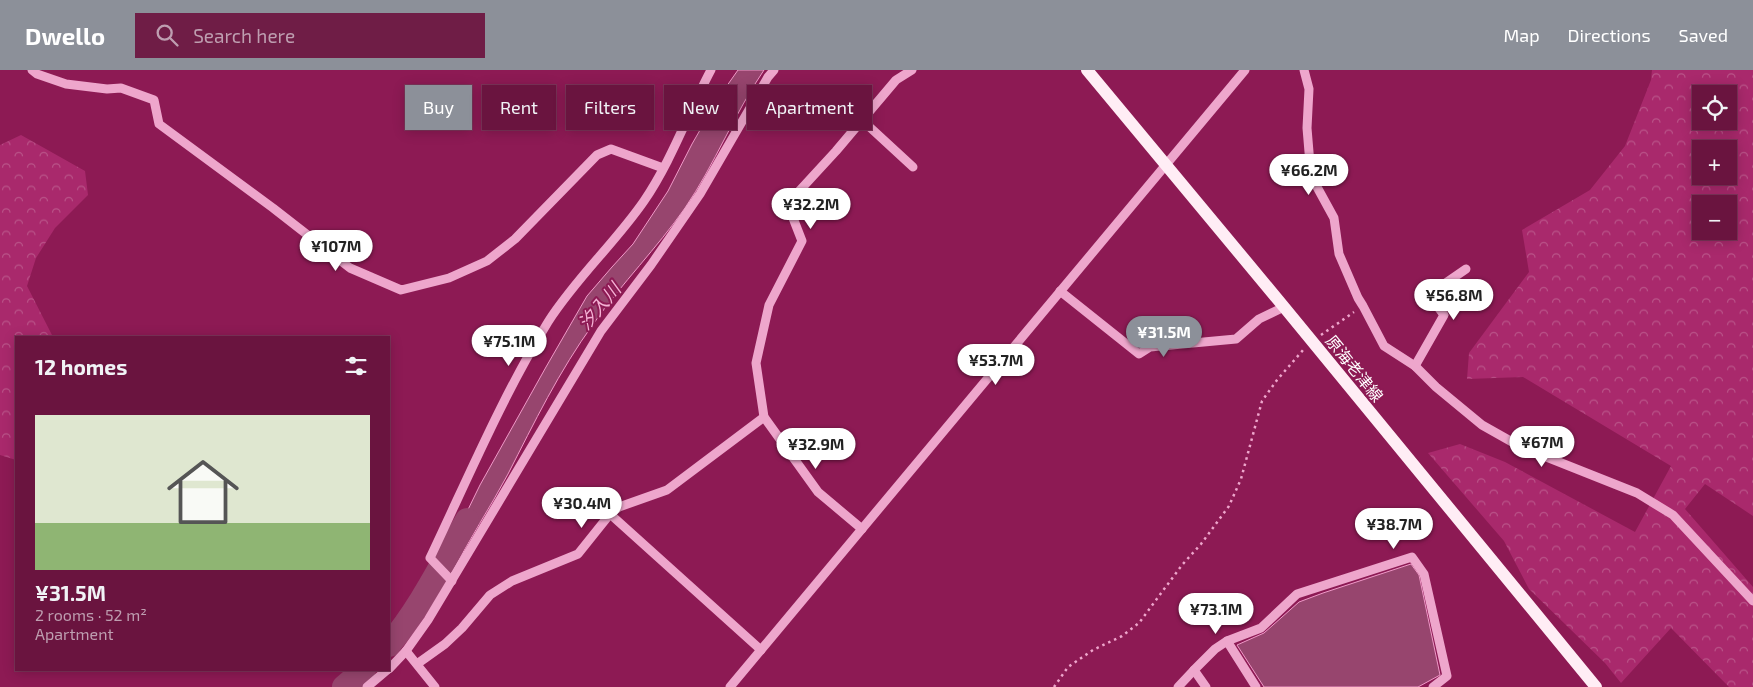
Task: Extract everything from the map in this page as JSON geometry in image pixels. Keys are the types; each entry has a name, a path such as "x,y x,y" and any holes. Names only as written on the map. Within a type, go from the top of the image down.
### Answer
{"main road":[{"name":"原海老津線","path":"1087,70 1596,687"}],"street":[{"path":"32,70 37,74 66,84 107,89 122,88 154,100 159,124 273,208 350,268 401,290 449,278 487,261 515,239 597,155 611,149 663,168"},
{"path":"452,580 430,558 506,397 549,321 572,289 618,237 645,200 672,156 699,92 711,70"},
{"path":"390,667 406,651 428,620 601,331 651,265 700,194 768,77 774,70"},
{"path":"872,108 896,80 912,70"},
{"path":"730,687 1245,70"},
{"path":"1304,70 1309,89 1306,128 1311,176 1334,218 1339,254 1358,298 1384,346 1415,366 1436,387 1475,418 1521,447 1637,493 1673,515 1753,601"},
{"path":"872,129 912,167"},
{"path":"854,130 790,201 793,218 802,240 769,305 756,363 764,417 818,492 862,529"},
{"path":"1415,366 1444,315 1435,303 1437,289 1466,269"},
{"path":"1060,291 1139,354 1150,347 1236,339 1258,319 1284,307"},
{"path":"417,664 445,644 472,619 490,595 512,581 578,554 610,514 619,507 667,490 764,417"},
{"path":"610,514 761,650"},
{"path":"1178,687 1214,649 1261,628 1297,594 1412,557 1424,574 1448,676 1433,687"},
{"path":"1227,642 1256,687"},
{"path":"406,651 435,687"},
{"path":"1194,670 1206,687"},
{"path":"368,687 386,671"}],"path":[{"path":"1054,687 1068,668 1093,650 1122,636 1138,623 1229,506 1241,479 1262,402 1282,374 1312,341 1363,306"}],"green space":[{"path":"1652,70 1753,70 1753,516 1705,484 1685,509 1753,587 1753,687 1729,687 1671,628 1621,683 1605,663 1529,589 1504,541 1428,453 1460,444 1505,462 1635,532 1671,466 1523,377 1467,379 1469,353 1529,272 1522,230 1590,190 1625,146 1651,80"},
{"path":"21,135 85,171 88,195 55,228 36,258 27,286 52,336 15,336 15,460 0,455 0,145"}],"water":[{"name":"汐入川","path":"738,70 764,70 754,85 747,85 747,97 737,115 737,85 727,85"},
{"name":"汐入川","path":"700,130 729,130 685,208 605,308 569,360 501,487 452,573 444,566 459,528 480,485 546,367 587,296 633,244 668,191"},
{"path":"1411,564 1419,575 1440,675 1418,687 1264,687 1237,645 1264,633 1299,602"}],"waterway":[{"name":"汐入川","path":"390,644 421,600 467,520"},
{"name":"汐入川","path":"344,687 363,671"}]}
